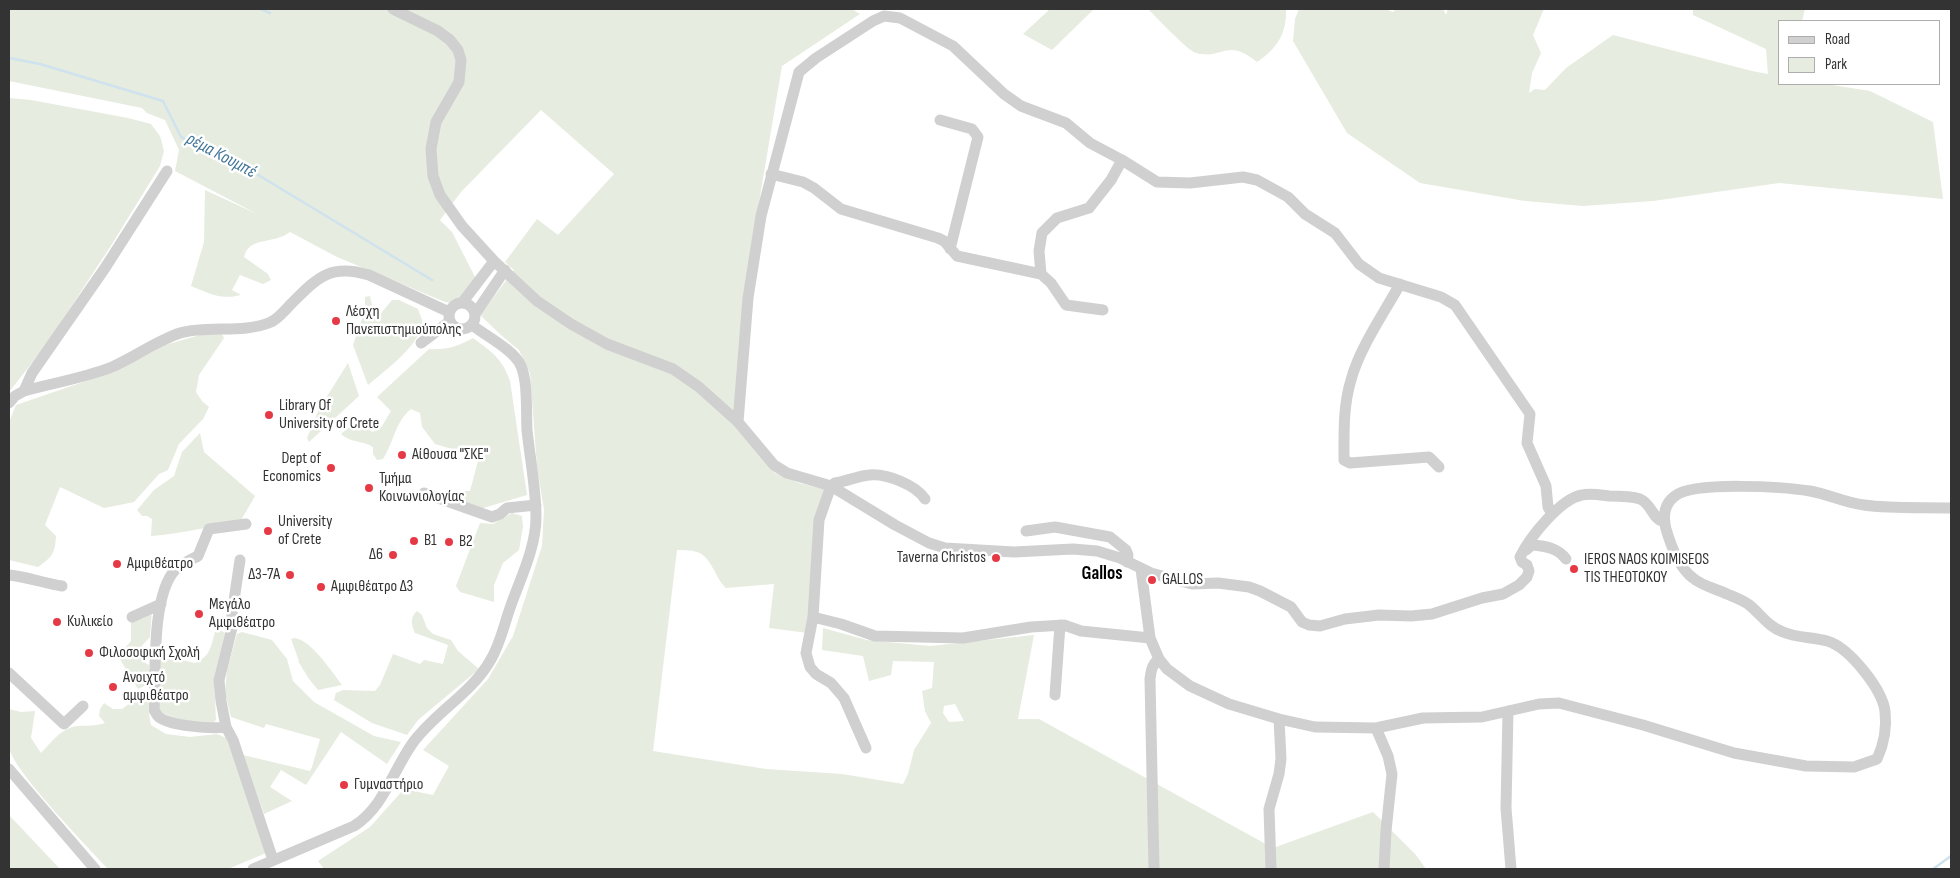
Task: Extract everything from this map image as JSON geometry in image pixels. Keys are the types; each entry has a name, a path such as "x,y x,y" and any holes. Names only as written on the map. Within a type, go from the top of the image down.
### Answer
{"street":[{"path":"393,9 438,31 450,40 458,50 461,60 459,82 436,122 432,140 433,176 440,195 450,211 494,261 537,301 571,324 607,344 659,363 686,377 738,422 778,469 831,486 894,525 929,543 945,548 1014,552 1073,549 1097,551 1141,568 1192,584 1218,584 1254,589 1271,595 1291,607 1302,622 1320,626 1379,614 1411,616 1432,614 1482,598 1503,594 1519,585 1527,577 1529,570 1520,557 1552,514 1567,500 1582,495 1640,499 1647,504 1659,521 1664,522"},
{"path":"738,422 748,298 761,216 799,72 816,58 873,21 884,16 900,13 954,46 1004,94 1021,106 1066,123 1090,144 1122,160 1156,182 1190,183 1243,177 1257,180 1288,197 1305,214 1335,233 1359,264 1379,278 1441,297 1455,305 1530,414 1527,443 1546,486 1548,507 1552,514"},
{"path":"940,120 972,129 978,137 950,249"},
{"path":"1041,274 1039,251 1042,233 1057,218 1089,208 1111,180 1122,160"},
{"path":"24,390 32,373 105,268 167,171"},
{"path":"772,174 803,182 841,209 938,238 956,256 1041,274 1051,283 1066,305 1103,310"},
{"path":"421,343 449,317 453,306 462,303 494,261"},
{"path":"9,403 24,390 113,366 167,338 181,333 194,330 252,327 271,322 282,314 313,283 323,276 338,270 370,274 449,317 452,326 460,330 468,328 505,270"},
{"path":"1400,284 1359,359 1351,379 1346,404 1344,460 1350,463 1429,457 1439,467"},
{"path":"253,869 354,826 366,819 377,805 388,783 414,742 484,672 496,649 526,565 536,519 527,431 524,377 521,365 473,320 472,308 462,303"},
{"path":"866,748 844,698 831,683 816,674 807,659 806,653 813,616 819,520 831,486 835,483 870,474 913,487 925,499"},
{"path":"1141,568 1146,593 1150,638 1159,659 1167,669 1190,686 1229,704 1279,719 1315,727 1376,728 1423,718 1446,716 1475,718 1539,704 1559,703 1643,725 1734,753 1806,766 1854,767 1877,759 1886,728 1885,709 1879,695 1861,666 1839,647 1828,641 1782,632 1770,626 1747,603 1694,580 1683,569 1668,535 1664,522 1669,501 1677,494 1687,490 1731,486 1808,491 1866,506 1951,508"},
{"path":"424,493 492,517 500,514 507,508 536,505"},
{"path":"226,727 212,729 167,721 158,716 154,710 157,619 168,581 182,565 198,556 209,529 246,524"},
{"path":"1026,531 1055,526 1110,537 1126,550 1128,555 1127,562"},
{"path":"1523,552 1532,545 1549,546 1564,555 1566,559"},
{"path":"240,560 232,614 232,628 219,680 220,701 226,727 233,740 273,860"},
{"path":"9,575 62,586"},
{"path":"132,617 161,604"},
{"path":"813,616 876,636 963,638 1031,627 1060,625 1081,631 1150,638"},
{"path":"1055,695 1060,625"},
{"path":"1154,869 1150,679 1155,662 1159,659"},
{"path":"9,673 64,724 82,706"},
{"path":"1508,711 1506,808 1511,869"},
{"path":"1271,869 1269,809 1279,774 1281,759 1279,719"},
{"path":"1376,728 1388,756 1392,774 1384,869"},
{"path":"9,769 95,869"}],"green space":[{"path":"9,9 852,9 860,14 782,66 743,297 735,425 775,473 799,483 827,490 808,633 769,628 774,584 726,588 706,558 697,552 677,550 653,751 766,769 842,774 903,784 908,774 914,750 931,723 925,711 922,691 932,688 934,662 893,661 891,675 869,681 863,656 822,650 823,628 867,640 930,646 1034,635 1018,719 1039,719 1273,848 1373,812 1416,855 1426,869 324,869 318,861 370,827 404,789 433,795 449,766 423,750 488,679 513,636 542,546 544,510 537,466 530,373 519,350 480,315 514,270 505,262 537,219 558,235 614,174 541,110 461,192 440,220 452,232 475,277 461,300 452,303 445,302 337,257 290,232 283,236 256,243 247,250 244,257 268,274 271,280 263,284 240,275 232,290 241,295 227,297 210,294 191,286 204,242 205,190 259,215 175,171 179,150 165,120 147,113 142,108 9,81","holes":["955,704 964,721 949,722 943,713 944,706"]},
{"path":"1050,9 1094,9 1052,50 1023,34"},
{"path":"1148,9 1286,9 1286,18 1283,33 1279,40 1270,52 1257,62 1238,51 1231,50 1213,54 1196,53 1179,40"},
{"path":"1299,9 1385,9 1393,12 1396,9 1443,9 1446,15 1448,9 1544,9 1533,35 1541,53 1532,73 1529,93 1535,89 1545,90 1566,68 1613,35 1768,74 1766,49 1693,15 1693,9 1805,9 1802,20 1778,20 1778,85 1832,85 1870,91 1933,122 1943,199 1779,183 1653,201 1583,206 1525,201 1420,183 1347,133 1293,41 1295,19"},
{"path":"9,98 31,100 151,124 160,136 164,151 160,166 112,244 46,345 9,392"},
{"path":"370,296 372,305 371,315 378,317 392,300 399,300 418,309 422,320 417,338 410,347 368,385 353,345 365,310 365,297"},
{"path":"222,334 224,338 199,375 196,392 209,407 203,419 179,444 168,470 159,474 134,502 104,508 60,487 45,525 56,536 52,554 38,567 9,560 9,422 16,405 121,369 165,345 200,335"},
{"path":"473,338 496,356 504,367 510,381 527,495 480,509 450,497 451,491 470,491 479,457 435,444 422,427 420,413 411,409 401,420 383,459 377,460 373,454 373,447 348,439 341,434 355,422 373,432 382,426 391,411 377,397 429,349 451,347"},
{"path":"348,363 359,396 309,442 307,438 319,409"},
{"path":"200,433 204,452 255,496 240,522 151,536 152,519 142,516 137,510 154,490 174,476 182,452"},
{"path":"512,513 522,516 523,527 519,550 503,563 494,585 494,602 460,592 456,586 480,523 493,524"},
{"path":"152,611 150,637 139,649 141,658 149,665 150,683 138,689 118,656 131,641 131,621"},
{"path":"417,611 422,615 427,628 433,634 451,640 458,651 479,669 418,720 407,735 372,723 334,700 336,693 343,690 375,691 380,685 393,654 420,664 424,660 443,664 448,645 415,633 412,621"},
{"path":"220,630 225,633 214,678 216,720 212,724 191,722 177,719 158,710 160,660 163,656 195,663 207,654 215,632"},
{"path":"242,632 272,640 287,659 293,681 314,702 374,736 401,742 387,764 341,732 306,785 281,770 270,787 292,801 264,814 243,755 310,771 320,739 266,724 264,728 231,717 225,693 227,670 237,634"},
{"path":"291,639 301,640 315,651 342,685 318,690 298,661"},
{"path":"142,694 147,694 150,697 148,708 151,725 166,734 190,737 217,734 226,738 241,774 266,853 228,869 108,869 37,790 13,758 8,742 9,709 21,712 35,711 31,738 41,753 57,736 71,727 105,723 99,716 100,709 104,703 113,709 122,709"},
{"path":"9,815 60,869 9,869"}],"waterway":[{"path":"260,9 270,13"},
{"name":"ρέμα Κουμπέ","path":"9,58 40,64 163,101 181,137 250,170 432,280"},
{"path":"1933,869 1951,856"}],"place":[{"name":"Λέσχη Πανεπιστημιούπολης","path":"336,321"},
{"name":"Library Of University of Crete","path":"269,415"},
{"name":"Αίθουσα \"ΣΚΕ\"","path":"402,455"},
{"name":"Dept of Economics","path":"331,468"},
{"name":"Τμήμα Κοινωνιολογίας","path":"369,488"},
{"name":"University of Crete","path":"268,531"},
{"name":"Β1","path":"414,541"},
{"name":"Β2","path":"449,542"},
{"name":"Δ6","path":"393,555"},
{"name":"Taverna Christos","path":"996,558"},
{"name":"Αμφιθέατρο","path":"117,564"},
{"name":"IEROS NAOS KOIMISEOS TIS THEOTOKOY","path":"1574,569"},
{"name":"Δ3-7Α","path":"290,575"},
{"name":"GALLOS","path":"1152,580"},
{"name":"Αμφιθέατρο Δ3","path":"321,587"},
{"name":"Μεγάλο Αμφιθέατρο","path":"199,614"},
{"name":"Κυλικείο","path":"57,622"},
{"name":"Φιλοσοφική Σχολή","path":"89,653"},
{"name":"Ανοιχτό αμφιθέατρο","path":"113,687"},
{"name":"Γυμναστήριο","path":"344,785"}],"district":[{"name":"Gallos","path":"1102,574"}]}
